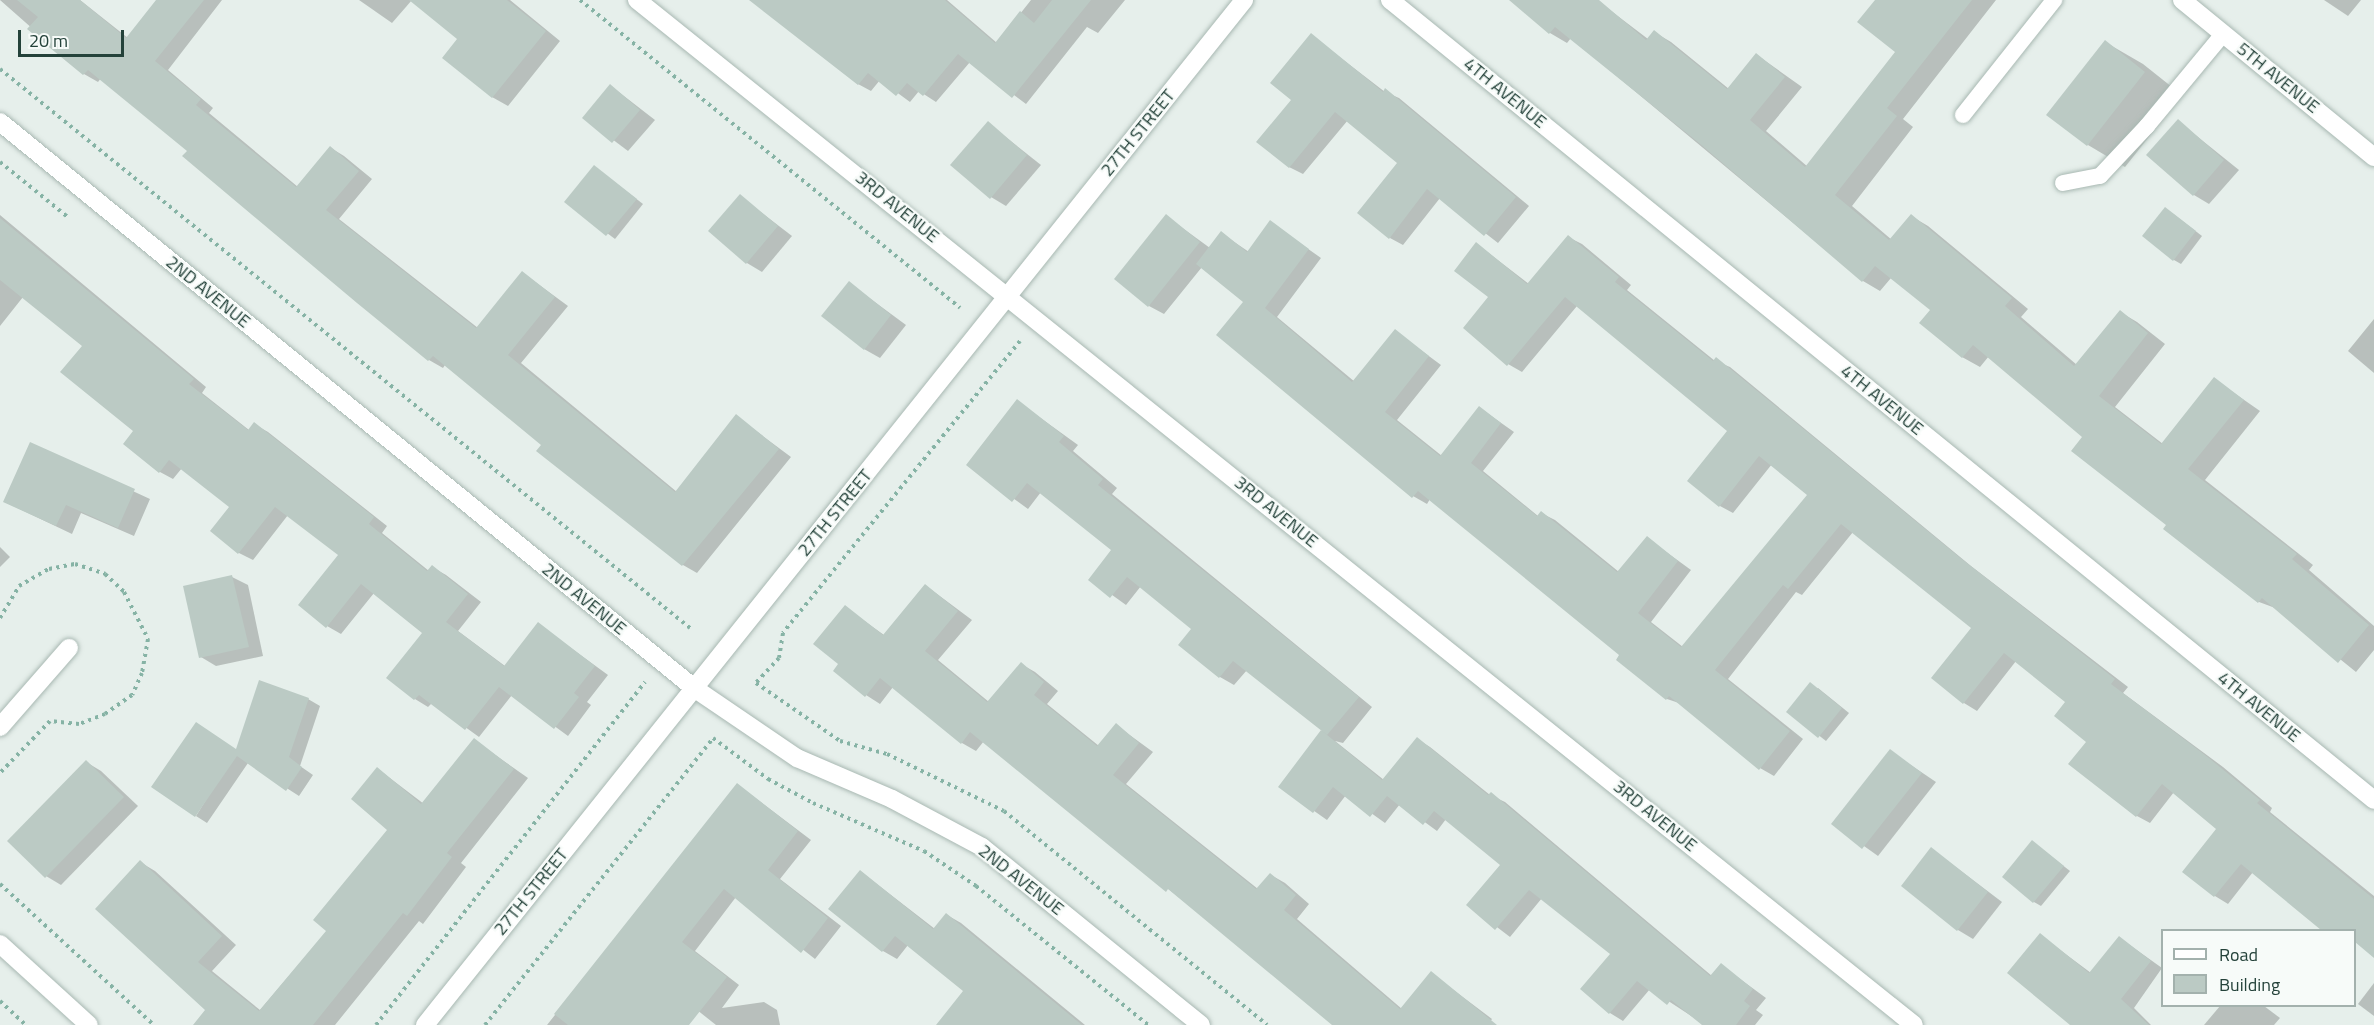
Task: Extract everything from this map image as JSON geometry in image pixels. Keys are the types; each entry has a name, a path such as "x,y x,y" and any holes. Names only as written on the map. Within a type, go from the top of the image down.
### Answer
{"street":[{"name":"3RD AVENUE","path":"637,0 1914,1025"},
{"name":"27TH STREET","path":"425,1025 1244,0"},
{"name":"4TH AVENUE","path":"1390,0 2374,800"},
{"name":"5TH AVENUE","path":"2182,0 2374,157"},
{"name":"2ND AVENUE","path":"0,122 694,688 797,758 892,799 982,847 1201,1025"},
{"path":"0,727 69,648"},
{"path":"0,944 89,1025"}],"lane":[{"path":"1963,115 2054,0"},
{"path":"2063,183 2100,176 2147,126 2223,34"}],"path":[{"path":"580,0 960,308"},
{"path":"0,69 690,628"},
{"path":"1027,333 783,633 779,658 756,683 840,741 887,754 1004,811 1267,1025"},
{"path":"376,1025 645,683"},
{"path":"485,1025 713,738 768,779 813,803 882,831 942,863 976,886 1148,1025"},
{"path":"0,884 154,1025"},
{"path":"0,1001 26,1025"}],"building":[{"path":"17,0 80,0 126,38 156,0 204,0 155,61 201,99 196,105 296,187 330,146 359,171 326,210 476,328 522,271 555,297 508,355 675,492 736,414 779,449 682,566 536,451 541,445 433,356 428,361 357,303 182,156 187,151 88,70 83,75 27,29 38,17"},
{"path":"409,0 507,0 546,31 492,98 442,58 457,39"},
{"path":"749,0 945,0 995,43 1020,11 1034,23 1052,0 1091,0 1012,98 958,54 923,96 907,83 896,96 868,73 858,85"},
{"path":"1509,0 1599,0 1646,40 1654,30 1727,89 1756,53 1785,77 1750,120 1805,167 1895,52 1857,22 1875,0 1972,0 1887,108 1897,116 1835,195 1889,240 1911,214 2012,298 2005,306 2074,366 2120,310 2148,333 2099,396 2161,444 2214,377 2244,400 2188,469 2297,554 2292,559 2369,625 2338,663 2262,598 2258,603 2163,529 2166,525 2071,451 2082,437 1973,345 1962,358 1919,323 1930,310 1875,266 1862,282 1699,143 1555,27 1549,34"},
{"path":"1311,33 1383,92 1385,88 1516,197 1484,236 1427,189 1389,239 1357,213 1397,163 1335,112 1289,168 1256,142 1291,100 1270,83"},
{"path":"2105,40 2145,72 2087,146 2046,115"},
{"path":"610,84 640,110 612,143 582,118"},
{"path":"2178,119 2224,160 2193,196 2146,155"},
{"path":"988,121 1027,155 990,199 950,165"},
{"path":"594,165 637,199 606,236 564,202"},
{"path":"740,194 778,226 746,264 708,231"},
{"path":"2165,207 2196,231 2173,261 2142,236"},
{"path":"1166,214 1200,242 1148,307 1114,279"},
{"path":"0,218 194,379 189,384 248,430 254,422 374,517 369,524 427,571 432,565 468,594 446,622 504,666 538,622 595,666 574,693 579,697 554,729 499,687 465,730 419,695 414,700 386,678 422,633 361,584 326,628 298,605 338,555 275,507 238,554 210,531 229,507 169,460 159,473 123,444 133,431 60,372 82,346 0,280"},
{"path":"1270,220 1309,249 1265,308 1352,382 1395,329 1429,356 1385,412 1440,456 1479,406 1501,423 1471,463 1537,516 1541,511 1617,572 1647,536 1678,561 1638,613 1681,647 1807,495 1759,456 1719,507 1687,481 1727,431 1565,297 1507,366 1463,328 1488,297 1454,271 1476,242 1527,284 1568,235 1619,277 1615,282 1713,361 1716,357 1958,556 2115,679 2111,684 2209,758 2260,800 2257,803 2374,899 2374,958 2356,943 2356,929 2320,929 2241,864 2214,897 2182,872 2216,829 2162,784 2136,817 2068,764 2086,742 2054,716 2065,702 2004,653 1963,704 1931,678 1971,628 1841,524 1788,589 1783,585 1715,670 1790,731 1759,770 1669,696 1666,700 1616,660 1619,655 1418,491 1412,498 1216,335 1243,302 1196,264 1221,231 1247,252"},
{"path":"849,281 891,315 864,350 821,316"},
{"path":"1017,399 1064,436 1059,442 1103,479 1098,485 1359,697 1327,735 1233,661 1219,678 1178,645 1191,629 1127,577 1110,598 1088,580 1111,550 1027,483 1012,502 966,465"},
{"path":"30,442 135,489 118,528 66,505 56,526 3,502"},
{"path":"232,575 249,647 199,658 183,586"},
{"path":"925,584 958,611 925,651 987,702 1021,662 1044,682 1034,695 1097,746 1116,723 1139,743 1113,775 1256,889 1270,873 1296,895 1284,910 1400,1009 1431,971 1497,1025 1332,1025 1168,889 1166,892 970,732 961,744 880,678 865,697 833,671 838,664 813,644 845,605 883,635"},
{"path":"259,680 309,698 289,757 302,767 286,791 237,756 195,817 151,787 196,722 236,749"},
{"path":"1810,682 1842,708 1818,738 1786,712"},
{"path":"1321,730 1382,780 1417,737 1488,795 1491,792 1710,976 1721,963 1753,989 1744,1001 1750,1006 1736,1025 1702,1025 1671,1000 1667,1005 1637,981 1609,1014 1580,989 1610,954 1529,890 1495,930 1466,905 1500,865 1434,811 1423,825 1387,796 1370,817 1333,787 1313,813 1278,787"},
{"path":"474,738 514,769 447,853 452,857 407,916 403,913 313,1025 193,1025 205,1010 95,909 140,860 222,936 198,962 259,1011 326,931 313,920 387,830 351,799 377,767 421,804"},
{"path":"1890,749 1922,773 1862,849 1831,824"},
{"path":"86,760 124,797 45,878 7,841"},
{"path":"737,783 798,831 768,870 828,918 801,953 724,889 682,942 727,977 689,1025 568,1025 554,1014"},
{"path":"2032,840 2064,866 2033,903 2002,877"},
{"path":"1931,847 1988,892 1957,931 1901,886"},
{"path":"860,870 933,929 946,913 1082,1025 936,1025 963,991 895,936 882,952 828,909"},
{"path":"2040,933 2089,973 2119,936 2151,961 2121,999 2149,1025 2070,1025 2007,973"}]}
